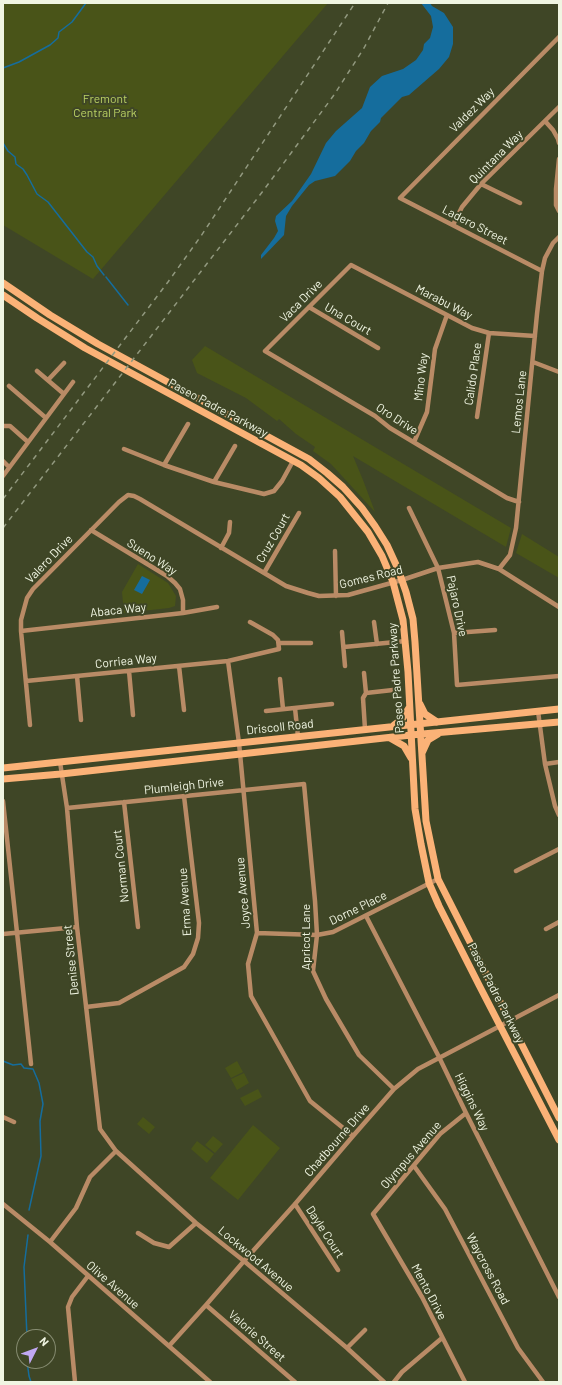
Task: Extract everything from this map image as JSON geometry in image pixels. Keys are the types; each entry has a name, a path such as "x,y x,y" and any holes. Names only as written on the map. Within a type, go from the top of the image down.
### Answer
{"main road":[{"name":"Paseo Padre Parkway","path":"3,283 50,315 107,350 299,453 319,466 358,504 375,526 390,550 402,580 409,603 413,625 426,821 438,879 559,1118"},
{"name":"Paseo Padre Parkway","path":"3,294 37,318 90,350 294,461 327,486 351,510 377,546 393,582 401,609 406,641 415,809 420,844 429,883 439,906 500,1027 559,1140"},
{"path":"294,461 305,462 335,480"},
{"path":"418,700 425,714 438,722"},
{"path":"393,726 402,719 410,706"},
{"name":"Driscoll Road","path":"3,768 559,709"},
{"name":"Driscoll Road","path":"3,779 390,738 559,722"},
{"path":"421,757 428,740 439,734"},
{"path":"390,738 404,746 413,761"}],"street":[{"name":"Valdez Way","path":"400,198 559,36"},
{"name":"Quintana Way","path":"453,225 462,207 481,184 559,107"},
{"path":"545,121 553,130 559,143"},
{"path":"559,159 556,189 556,205 559,211"},
{"path":"481,184 520,203"},
{"name":"Ladero Street","path":"400,198 542,271"},
{"name":"Lemos Lane","path":"499,569 510,555 516,528 542,271 545,258 553,243 559,236"},
{"name":"Vaca Drive","path":"265,351 351,265"},
{"name":"Marabu Way","path":"351,265 472,328 489,333 535,336"},
{"name":"Una Court","path":"309,307 378,348"},
{"name":"Mino Way","path":"414,442 427,412 434,349 447,315"},
{"name":"Calido Place","path":"477,417 489,333"},
{"name":"Oro Drive","path":"265,351 375,416 390,428 508,498 519,502"},
{"path":"533,362 559,372"},
{"path":"48,380 64,363"},
{"path":"37,371 64,394"},
{"path":"3,476 73,382"},
{"path":"9,386 46,418"},
{"path":"164,465 188,424"},
{"path":"3,426 10,426 28,442"},
{"path":"214,482 235,446"},
{"path":"124,449 164,465 214,482 264,494 274,490 282,481 294,461"},
{"path":"3,461 10,467"},
{"name":"Gomes Road","path":"128,495 140,499 221,548 298,591 319,596 348,595 438,568 478,562 499,569 559,607"},
{"name":"Valero Drive","path":"30,725 21,631 21,620 27,598 33,589 123,498 128,495"},
{"name":"Pajaro Drive","path":"409,508 438,568 454,633 457,685 559,676"},
{"name":"Cruz Court","path":"264,573 299,513"},
{"path":"221,548 230,533 230,522"},
{"name":"Sueno Way","path":"91,530 167,576 175,583 180,589 183,600 183,613"},
{"path":"335,551 336,596"},
{"name":"Abaca Way","path":"21,631 183,613 217,607"},
{"path":"250,622 273,635 278,640 278,643 311,643"},
{"path":"374,622 377,644"},
{"path":"454,633 495,630"},
{"path":"342,632 346,666"},
{"path":"344,647 406,641"},
{"name":"Corriea Way","path":"26,681 228,661 279,649 278,643"},
{"name":"Joyce Avenue","path":"228,661 239,743 257,933 248,964 251,996 310,1101 353,1136"},
{"path":"179,666 184,710"},
{"path":"129,671 133,715"},
{"path":"364,673 366,693 363,698 365,729"},
{"path":"77,676 81,720"},
{"path":"280,679 283,709"},
{"path":"366,693 393,690"},
{"path":"266,711 332,704"},
{"path":"295,708 298,737"},
{"path":"538,712 544,764 555,806 559,815"},
{"name":"Denise Street","path":"60,762 67,808 77,926 100,1129 116,1151"},
{"path":"544,764 559,762"},
{"name":"Plumleigh Drive","path":"67,808 304,784"},
{"name":"Apricot Lane","path":"304,784 317,936 314,971 326,999 359,1055 394,1089"},
{"name":"Erma Avenue","path":"86,1007 119,1003 184,967 193,954 198,938 199,923 184,796"},
{"path":"3,802 31,1064"},
{"name":"Norman Court","path":"124,802 138,927"},
{"path":"516,871 559,849"},
{"name":"Dorne Place","path":"257,933 317,936 334,932 438,879"},
{"name":"Higgins Way","path":"366,916 439,1057 559,1297"},
{"path":"546,929 559,922"},
{"path":"3,934 77,926"},
{"name":"Chadbourne Drive","path":"169,1346 295,1204 394,1089 418,1069 439,1057 510,1022 559,995"},
{"name":"Olympus Avenue","path":"373,1214 440,1134 466,1113"},
{"path":"3,1116 14,1122"},
{"path":"50,1242 76,1208 90,1177 116,1151"},
{"name":"Lockwood Avenue","path":"116,1151 196,1223 244,1261 347,1348 384,1382"},
{"name":"Waycross Road","path":"414,1166 445,1209 518,1348 543,1382"},
{"name":"Olive Avenue","path":"3,1204 50,1242 210,1382"},
{"name":"Dayle Court","path":"295,1204 338,1270"},
{"name":"Mento Drive","path":"373,1214 422,1297 466,1382"},
{"path":"138,1233 154,1243 169,1247 196,1223"},
{"path":"75,1382 68,1307 72,1297 88,1276"},
{"name":"Valorie Street","path":"206,1305 295,1382"},
{"path":"347,1348 365,1330"},
{"path":"394,1382 402,1372 442,1338"}],"green space":[{"name":"Fremont Central Park","path":"3,3 328,3 93,279 3,225"},
{"path":"205,346 511,528 506,547 353,456 375,512 331,464 313,451 315,447 296,434 279,419 277,421 246,398 197,373 192,360"},
{"path":"522,534 559,557 559,578 516,553"},
{"path":"138,564 168,583 176,596 175,606 124,613 122,592"},
{"path":"237,1061 243,1072 231,1078 225,1068"},
{"path":"244,1073 249,1083 237,1090 231,1079"},
{"path":"258,1089 262,1097 245,1106 240,1098"},
{"path":"143,1117 155,1127 149,1134 137,1124"},
{"path":"253,1125 280,1148 238,1200 210,1178"},
{"path":"213,1136 223,1144 215,1153 205,1145"},
{"path":"197,1141 214,1154 207,1163 191,1149"}],"water":[{"path":"421,3 430,3 432,6 444,13 453,27 453,44 449,57 439,69 409,95 402,97 381,118 380,122 371,131 350,161 335,176 315,181 309,185 286,216 284,235 261,259 261,255 278,231 275,221 276,216 292,201 311,174 326,143 336,131 362,108 370,87 382,76 403,69 416,60 423,50 424,44 430,38 433,27 431,16"},
{"path":"142,576 150,580 142,594 134,590"}],"waterway":[{"path":"3,68 19,62 50,45 58,38 59,32 72,22 86,3"},
{"path":"3,143 8,151 15,157 16,164 23,169 37,194 48,202 87,252 93,257 97,266 104,275"},
{"path":"106,277 128,305"},
{"path":"3,1061 13,1065 21,1064 24,1068 33,1069 39,1083 43,1104 40,1121 41,1156 29,1210"},
{"path":"27,1329 24,1267 28,1235"},
{"path":"28,1369 31,1382"}],"railway":[{"path":"3,499 168,282 201,236 355,3"},
{"path":"3,528 263,191 334,95 364,48 388,3"}]}
